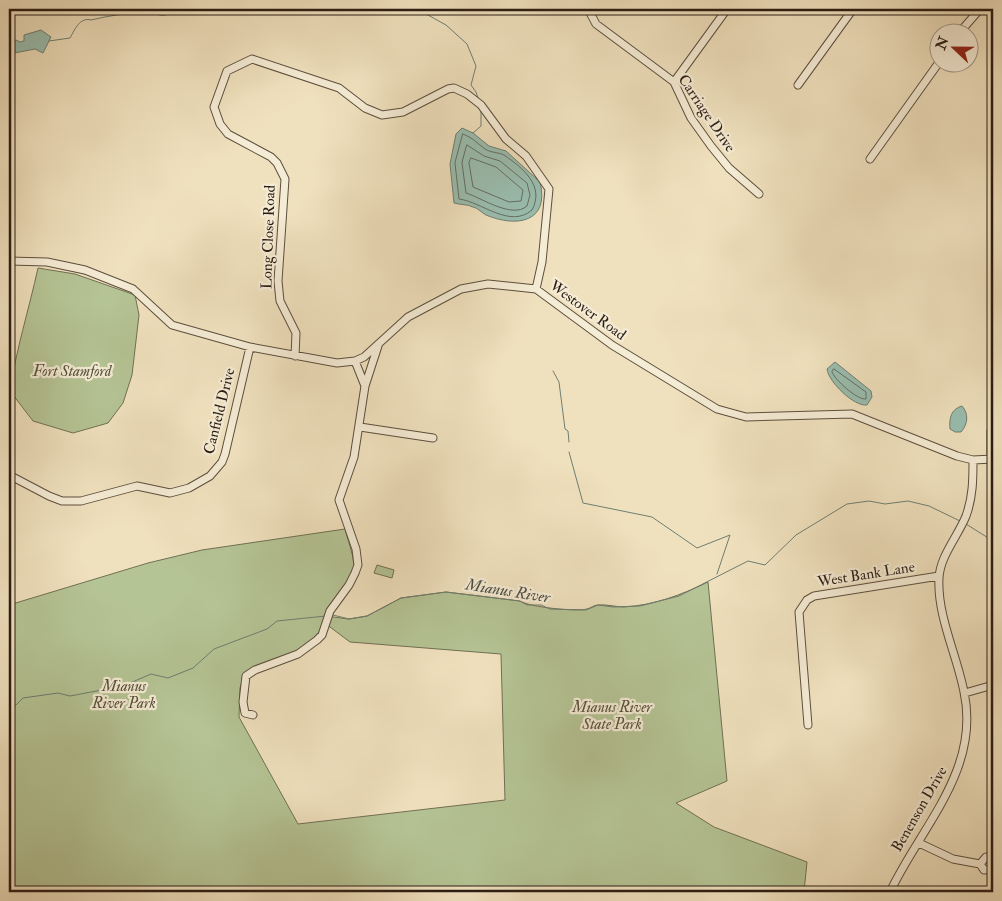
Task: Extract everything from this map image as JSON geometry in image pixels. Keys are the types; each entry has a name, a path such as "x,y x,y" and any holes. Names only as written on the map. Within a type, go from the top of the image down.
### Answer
{"street":[{"name":"Carriage Drive","path":"588,9 596,24 674,82 691,118 706,140 729,168 758,194"},
{"path":"674,82 727,9"},
{"path":"798,85 853,9"},
{"path":"969,22 980,9"},
{"name":"Long Close Road","path":"295,356 296,333 280,301 278,281 284,176 271,157 228,134 220,124 214,106 227,71 252,59 339,88 365,108 382,115 403,112 448,89 454,88 475,99 506,139 526,156 549,189 542,262 536,289"},
{"path":"870,159 932,72"},
{"name":"Westover Road","path":"9,261 64,264 117,281 144,297 172,325 250,347 337,364 355,361 378,346 408,316 461,288 488,284 536,289 612,345 717,409 746,417 852,414 957,456 973,460 993,459"},
{"path":"253,715 245,713 243,707 246,676 255,670 283,662 305,650 322,634 329,614 349,585 358,565 356,549 339,500 354,457 360,428 360,408 364,386 378,346"},
{"name":"Canfield Drive","path":"9,475 49,496 73,502 137,486 170,492 201,483 217,468 225,454 250,347"},
{"path":"355,361 364,386"},
{"path":"360,428 433,438"},
{"path":"939,576 942,564 966,516 972,494 973,460"},
{"name":"Benenson Drive","path":"890,892 904,862 918,843 956,776 962,760 966,737 965,693 939,594 939,576"},
{"name":"West Bank Lane","path":"808,725 799,612 806,600 814,596 939,576"},
{"path":"965,693 993,685"},
{"path":"918,843 953,859 980,864 984,870 993,869"},
{"path":"980,864 986,857 993,859"}],"green space":[{"name":"Fort Stamford","path":"38,268 75,274 135,295 139,315 132,375 123,403 108,423 73,433 33,421 10,391"},
{"path":"993,428 993,454 987,454 987,430"},
{"path":"345,529 353,556 353,572 347,585 332,602 326,616 349,619 367,616 401,598 446,592 520,601 553,608 581,610 595,605 624,607 657,602 708,582 727,781 676,803 714,827 807,862 804,892 9,892 9,605 148,563 202,550","holes":["326,624 350,642 501,654 505,800 298,824 239,717 240,688 244,675 304,649"]},
{"path":"377,565 394,570 392,578 374,573"}],"water":[{"path":"41,30 51,37 43,53 35,49 9,54 9,42 16,40 24,41 24,35"},
{"path":"462,128 473,133 489,146 506,151 540,182 542,195 540,206 535,213 519,221 509,221 486,215 471,206 454,203 450,164 456,134"},
{"path":"835,362 871,391 872,397 867,405 862,405 849,398 832,380 827,369"},
{"path":"962,406 967,416 966,422 961,432 955,432 950,429 950,418 955,409"}],"waterway":[{"path":"49,41 70,38 78,24 84,20 143,12 167,15 177,9"},
{"path":"417,9 446,25 467,44 476,66 471,85 478,98"},
{"path":"473,133 481,126 481,110"},
{"path":"553,371 559,382 565,429 568,431 569,442"},
{"path":"569,452 583,503 652,517 697,548 730,535 717,574"},
{"name":"Mianus River","path":"333,615 349,619 367,616 401,598 446,592 520,601 527,605 541,605 550,609 586,610 598,605 613,607 640,606 679,596 748,561 765,565 796,535 847,504 869,501 885,504 908,501 929,506 960,521"},
{"name":"Mianus River","path":"966,524 993,541"},
{"name":"Mianus River","path":"9,712 23,698 58,693 70,696 123,686 151,674 168,678 193,668 214,649 267,629 277,621 326,616"}],"park label":[{"name":"Mianus River Park","path":"124,694"},
{"name":"Mianus River State Park","path":"612,716"}]}
